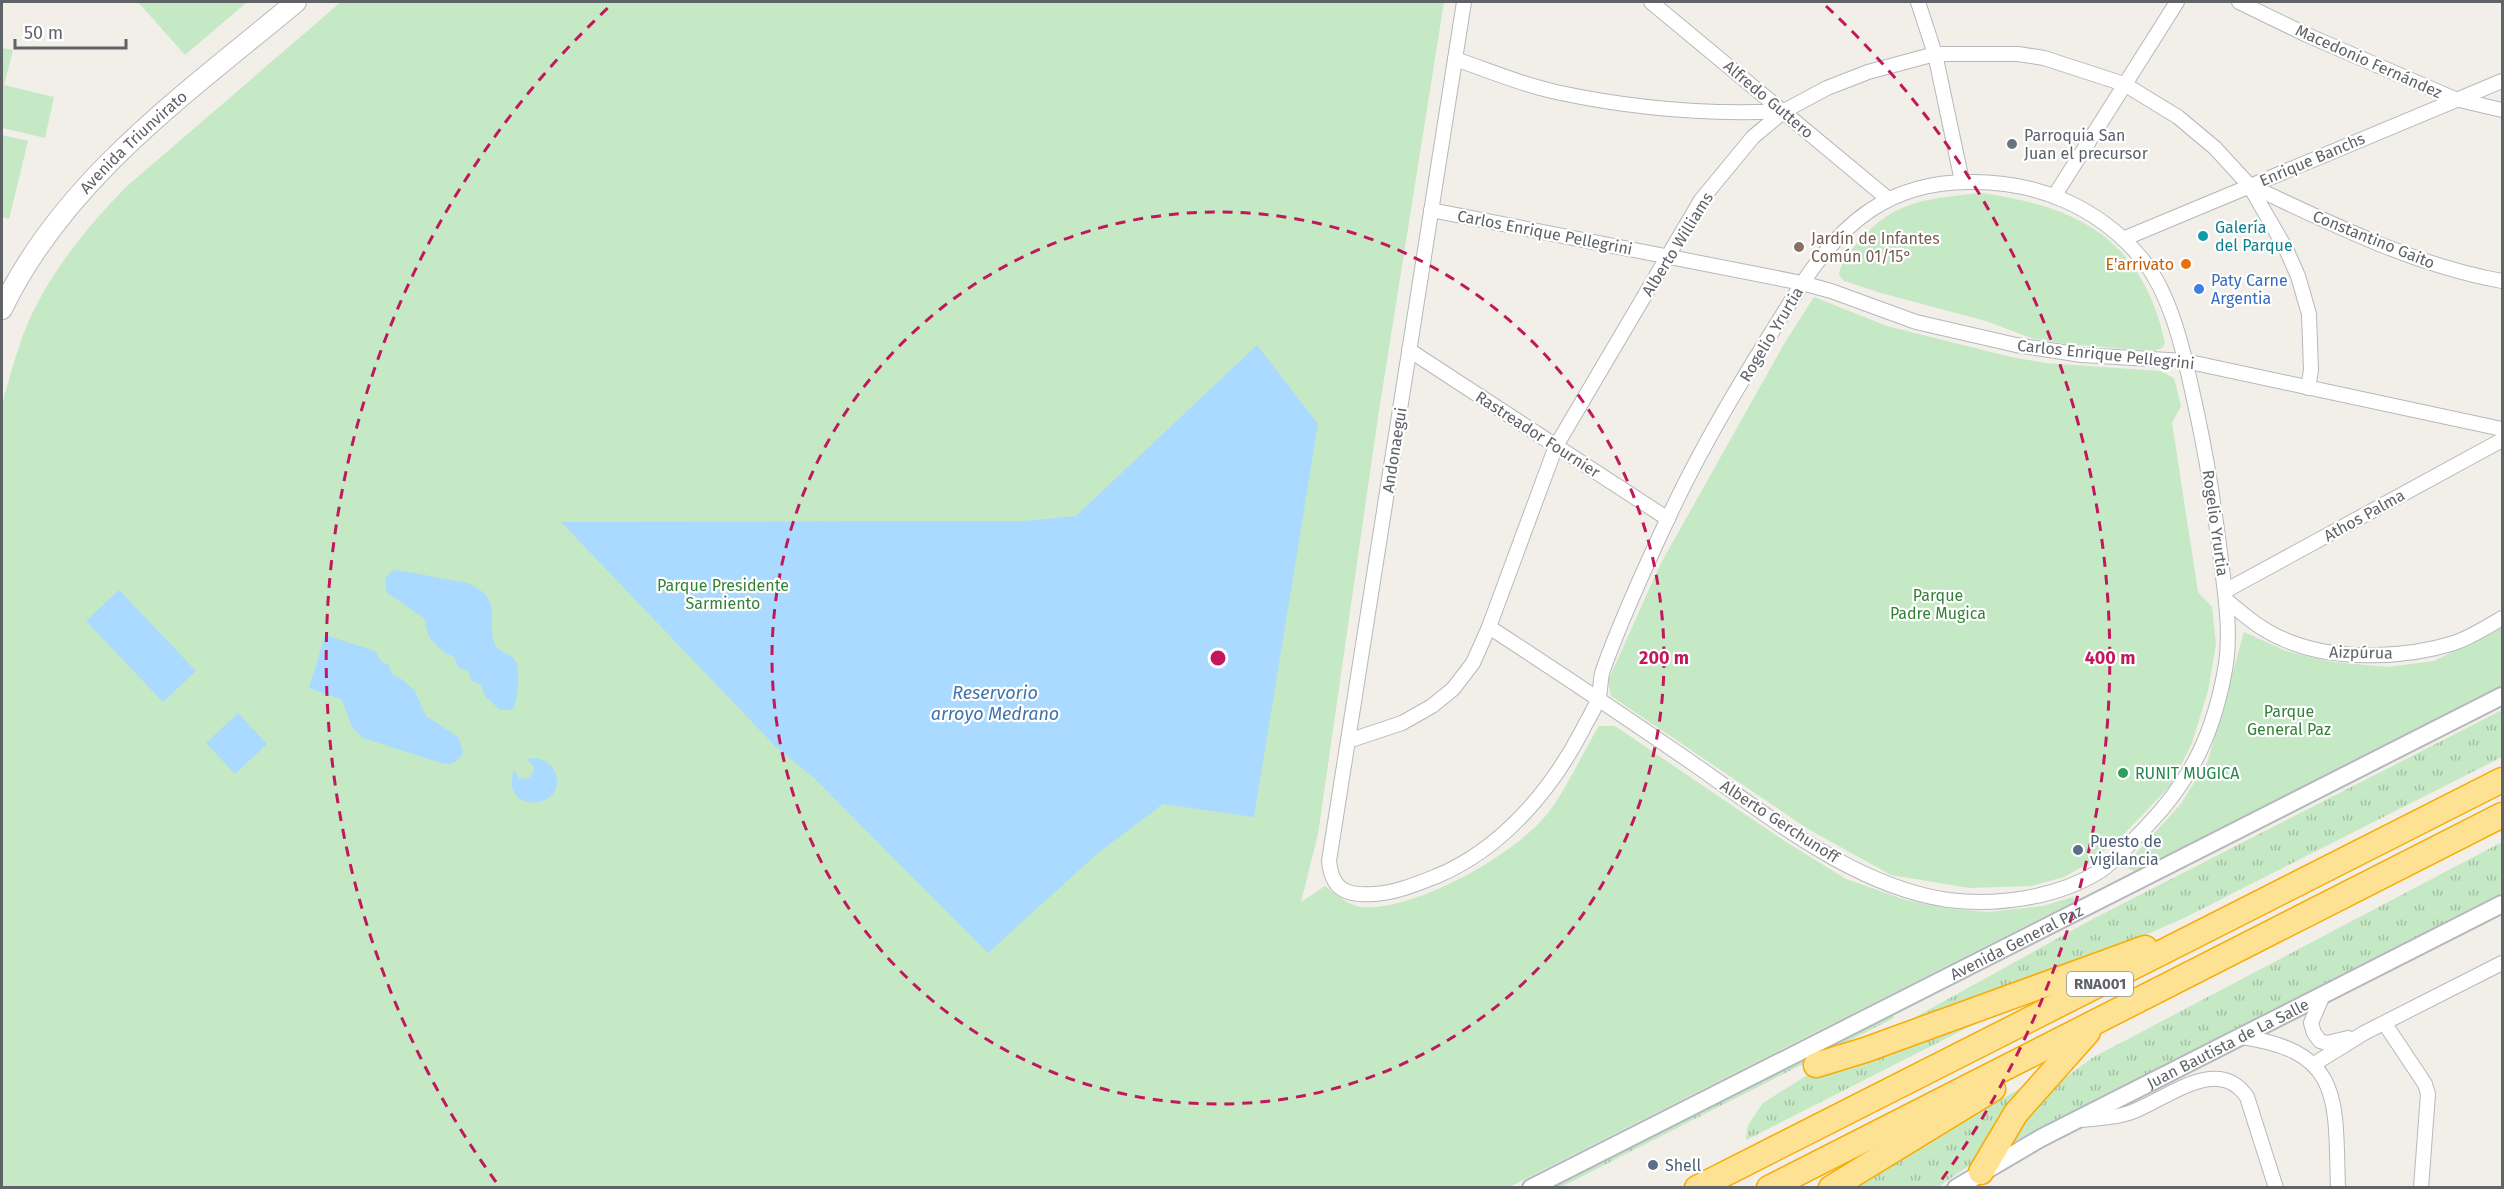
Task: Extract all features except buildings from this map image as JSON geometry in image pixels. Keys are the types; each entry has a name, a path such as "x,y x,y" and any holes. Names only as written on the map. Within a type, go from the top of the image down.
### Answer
{"highway":[{"name":"RNA001","path":"1697,1188 2502,780"},
{"name":"RNA001","path":"1768,1188 2502,815"},
{"path":"1816,1065 1865,1050 2103,962 2221,922"},
{"path":"1981,1172 2016,1113 2098,1021"},
{"path":"1831,1188 1944,1121 2098,1021"}],"main road":[{"name":"Avenida Triunvirato","path":"2,309 17,278 34,251 82,189 153,121 296,2"}],"street":[{"name":"Andonaegui","path":"1347,892 1337,886 1331,878 1329,861 1464,2"},
{"name":"Alfredo Guttero","path":"1651,2 1887,198"},
{"path":"1918,2 1935,54 1962,181"},
{"path":"2055,195 2177,2"},
{"name":"Macedonio Fernández","path":"2239,2 2317,40 2455,99 2502,110"},
{"name":"Alberto Williams","path":"1348,741 1402,723 1432,706 1453,689 1473,663 1490,627 1556,446 1701,200 1753,137 1784,111 1827,88 1868,72 1935,54 1984,52 2026,55 2044,58 2124,84 2178,117 2208,142 2249,185 2286,249 2298,276 2309,314 2311,370 2308,388"},
{"path":"1455,59 1553,92 1623,104 1738,114 1784,111"},
{"name":"Enrique Banchs","path":"2123,239 2502,81"},
{"name":"Rogelio Yrurtia","path":"1347,892 1375,894 1401,889 1465,864 1501,835 1538,799 1570,753 1598,698 1600,679 1699,452 1803,283 1827,250 1861,214 1887,198 1920,188 1962,181 2015,185 2055,195 2089,213 2123,239 2149,268 2160,289 2185,361 2208,463 2226,596"},
{"name":"Constantino Gaito","path":"2249,185 2334,225 2418,259 2470,275 2502,281"},
{"name":"Carlos Enrique Pellegrini","path":"1431,210 1803,283 1916,322 2016,345 2082,355 2185,361 2502,429"},
{"name":"Rastreador Fournier","path":"1409,350 1668,519"},
{"name":"Athos Palma","path":"2226,596 2502,440"},
{"name":"Aizpúrua","path":"2226,596 2258,626 2283,639 2309,649 2338,654 2368,655 2423,651 2454,643 2502,618"},
{"name":"Alberto Gerchunoff","path":"1490,627 1598,698 1804,840 1847,865 1896,886 1945,899 1994,902 2060,891 2103,869 2171,800 2195,764 2213,717 2226,661 2226,596"},
{"name":"Avenida General Paz","path":"1531,1188 2502,696"},
{"path":"2103,869 2114,892"},
{"name":"Juan Bautista de La Salle","path":"1956,1188 2075,1121 2502,904"},
{"path":"2323,995 2311,1023 2314,1034 2320,1041 2327,1043 2364,1033 2385,1024 2502,963"},
{"path":"2385,1024 2425,1084 2428,1095 2421,1188"},
{"path":"2314,1064 2364,1033"},
{"path":"2241,1037 2275,1042 2299,1053 2314,1064 2328,1084 2336,1114 2338,1188"},
{"path":"2075,1121 2128,1113 2197,1081 2223,1078 2242,1089 2247,1097 2276,1188"}],"green space":[{"path":"138,2 247,2 185,55"},
{"name":"Parque Presidente Sarmiento","path":"341,2 1444,2 1378,417 1318,834 1301,902 1325,886 1356,906 1383,906 1434,891 1488,863 1533,829 1548,813 1599,726 1615,726 1783,840 1846,879 1906,900 1943,908 1989,912 2043,906 2073,897 2075,901 1509,1187 2,1187 2,405 11,372 30,317 41,297 80,239 110,204 126,187"},
{"path":"2,48 13,50 4,85 54,97 45,138 2,128"},
{"path":"2,135 28,141 9,219 2,217"},
{"path":"1981,193 2048,207 2076,219 2101,234 2123,254 2141,278 2155,308 2165,343 2162,348 2154,351 2065,344 2031,338 1986,321 1844,281 1839,275 1844,261 1853,248 1873,226 1887,216 1914,203"},
{"name":"Parque Padre Mugica","path":"1814,297 1887,326 2011,357 2045,363 2160,371 2174,378 2181,406 2172,423 2198,592 2212,607 2216,644 2208,691 2192,743 2171,785 2123,835 2091,862 2064,877 2031,886 1969,888 1891,875 1808,829 1611,696 1608,681 1660,565 1784,344"},
{"name":"Parque General Paz","path":"2502,627 2502,686 2135,872 2128,868 2127,863 2180,805 2208,761 2244,632 2286,651 2333,662 2388,667 2434,661"},
{"path":"2502,710 2502,757 2182,919 2113,949 1890,1031 2089,921"},
{"path":"2502,842 2502,893 2011,1143 2009,1141 2047,1091 2092,1058"},
{"path":"2008,1007 1746,1140 1748,1125 1763,1103 1806,1076"},
{"path":"1893,1015 1894,1018 1561,1187 1551,1188"},
{"path":"2023,1087 1973,1163 1938,1187 1844,1188"}],"water":[{"name":"Reservorio arroyo Medrano","path":"1257,345 1318,424 1254,817 1163,804 1098,853 988,953 815,779 776,747 561,522 1024,521 1076,516"},
{"path":"392,571 467,583 486,595 492,609 494,642 517,664 517,693 512,710 500,710 485,696 481,685 472,681 468,671 458,667 454,657 443,652 429,637 424,618 389,594 386,590 385,579"},
{"path":"119,590 196,671 163,702 86,621"},
{"path":"325,635 375,651 382,662 389,665 392,674 415,691 426,716 458,737 463,751 458,760 449,764 441,763 363,738 352,727 342,700 309,688"},
{"path":"238,713 267,744 235,774 206,743"},
{"path":"532,758 549,763 555,772 557,785 553,794 544,800 534,802 524,801 516,795 512,785 514,770 519,778 527,779 531,776 534,769 530,762 525,760"}],"place":[{"name":"Parroquia San Juan el precursor","path":"2012,144"},
{"name":"Galería del Parque","path":"2203,236"},
{"name":"Jardín de Infantes Común 01/15°","path":"1799,247"},
{"name":"E'arrivato","path":"2186,264"},
{"name":"Paty Carne Argentia","path":"2199,289"},
{"name":"RUNIT MUGICA","path":"2123,773"},
{"name":"Puesto de vigilancia","path":"2078,850"},
{"name":"Shell","path":"1653,1165"}]}
